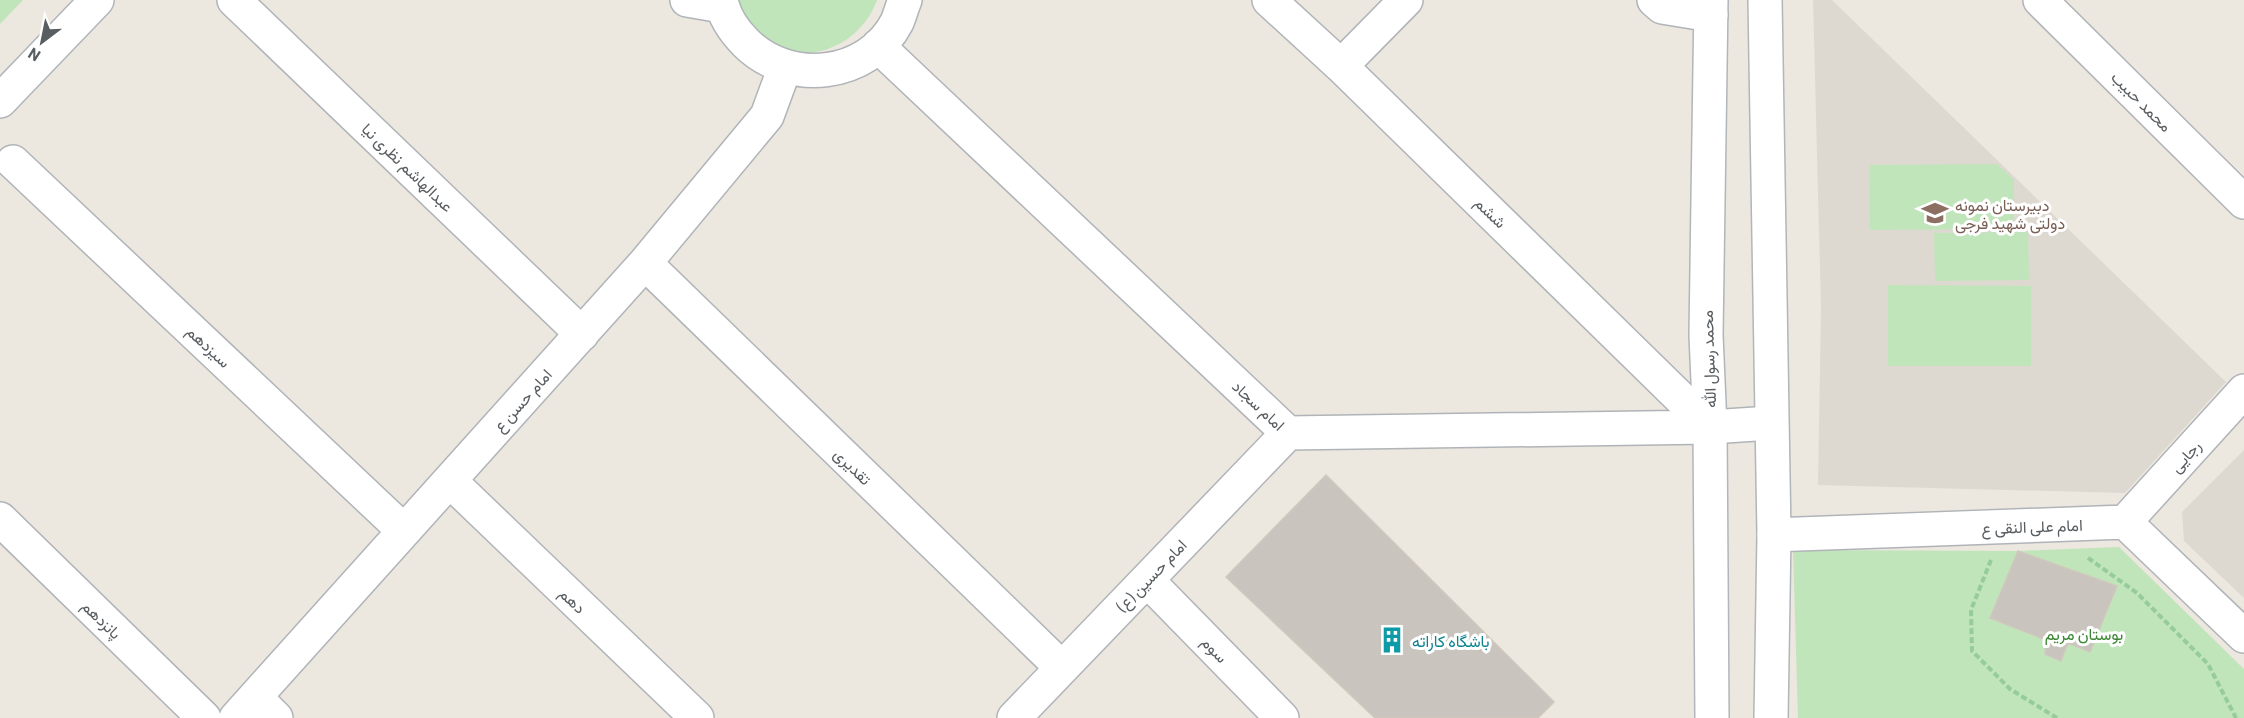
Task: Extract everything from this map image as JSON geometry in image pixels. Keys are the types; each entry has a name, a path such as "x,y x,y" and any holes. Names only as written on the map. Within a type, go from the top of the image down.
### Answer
{"street":[{"path":"0,101 96,0"},
{"name":"عبدالهاشم نظری نیا","path":"234,0 582,334"},
{"path":"687,0 721,3 736,33 757,54 785,67 809,72 834,69 858,60 878,46 897,23 905,0"},
{"name":"ششم","path":"1269,0 1341,66 1710,427"},
{"path":"1341,66 1406,0"},
{"path":"1654,0 1662,7 1711,7"},
{"path":"1766,0 1774,535 1771,718"},
{"name":"محمد حبیب","path":"2040,0 2244,202"},
{"name":"محمد رسول الله","path":"1711,7 1706,335 1710,427 1712,718"},
{"name":"امام سجاد","path":"878,46 1288,433 1710,427 1771,423"},
{"name":"امام حسن ع","path":"256,711 404,531 645,263 767,116 785,67"},
{"name":"سیزدهم","path":"13,162 404,531"},
{"name":"تقدیری","path":"645,263 1062,668"},
{"name":"رجایی","path":"2125,522 2244,391"},
{"name":"امام حسین (ع)","path":"1014,718 1288,433"},
{"name":"دهم","path":"450,481 697,718"},
{"name":"پانزدهم","path":"0,519 204,718"},
{"path":"2125,522 2244,636"},
{"name":"امام علی النقی ع","path":"1774,535 2125,522"},
{"name":"سوم","path":"1147,580 1282,718"}],"path":[{"path":"2084,554 2137,593 2208,664 2236,718"},
{"path":"1991,558 1971,609 1972,651 2010,689 2057,718"}],"shaded area":[{"name":"دبیرستان نمونه دولتی شهید فرجی","path":"1813,0 1832,0 2226,382 2125,493 1818,485 1821,309"},
{"path":"2244,450 2244,598 2184,541 2182,512"}],"green space":[{"path":"0,0 23,0 0,24"},
{"path":"736,0 877,0 859,29 846,40 831,48 798,53 781,49 760,37 748,22"},
{"path":"1997,164 2014,180 2014,229 1870,230 1869,165"},
{"path":"2028,232 2029,280 1935,281 1934,233"},
{"path":"1888,285 2031,286 2031,366 1888,366"},
{"name":"بوستان مریم","path":"2119,547 2244,669 2244,718 1798,718 1793,550 2018,551"}],"building":[{"name":"باشگاه کاراته","path":"1326,475 1554,702 1538,718 1375,718 1226,577"},
{"path":"2018,551 2117,586 2090,652 2068,643 2061,661 2045,654 2046,640 1990,618"}],"place":[{"name":"دبیرستان نمونه دولتی شهید فرجی","path":"1935,213"},
{"name":"باشگاه کاراته","path":"1392,640"}]}
